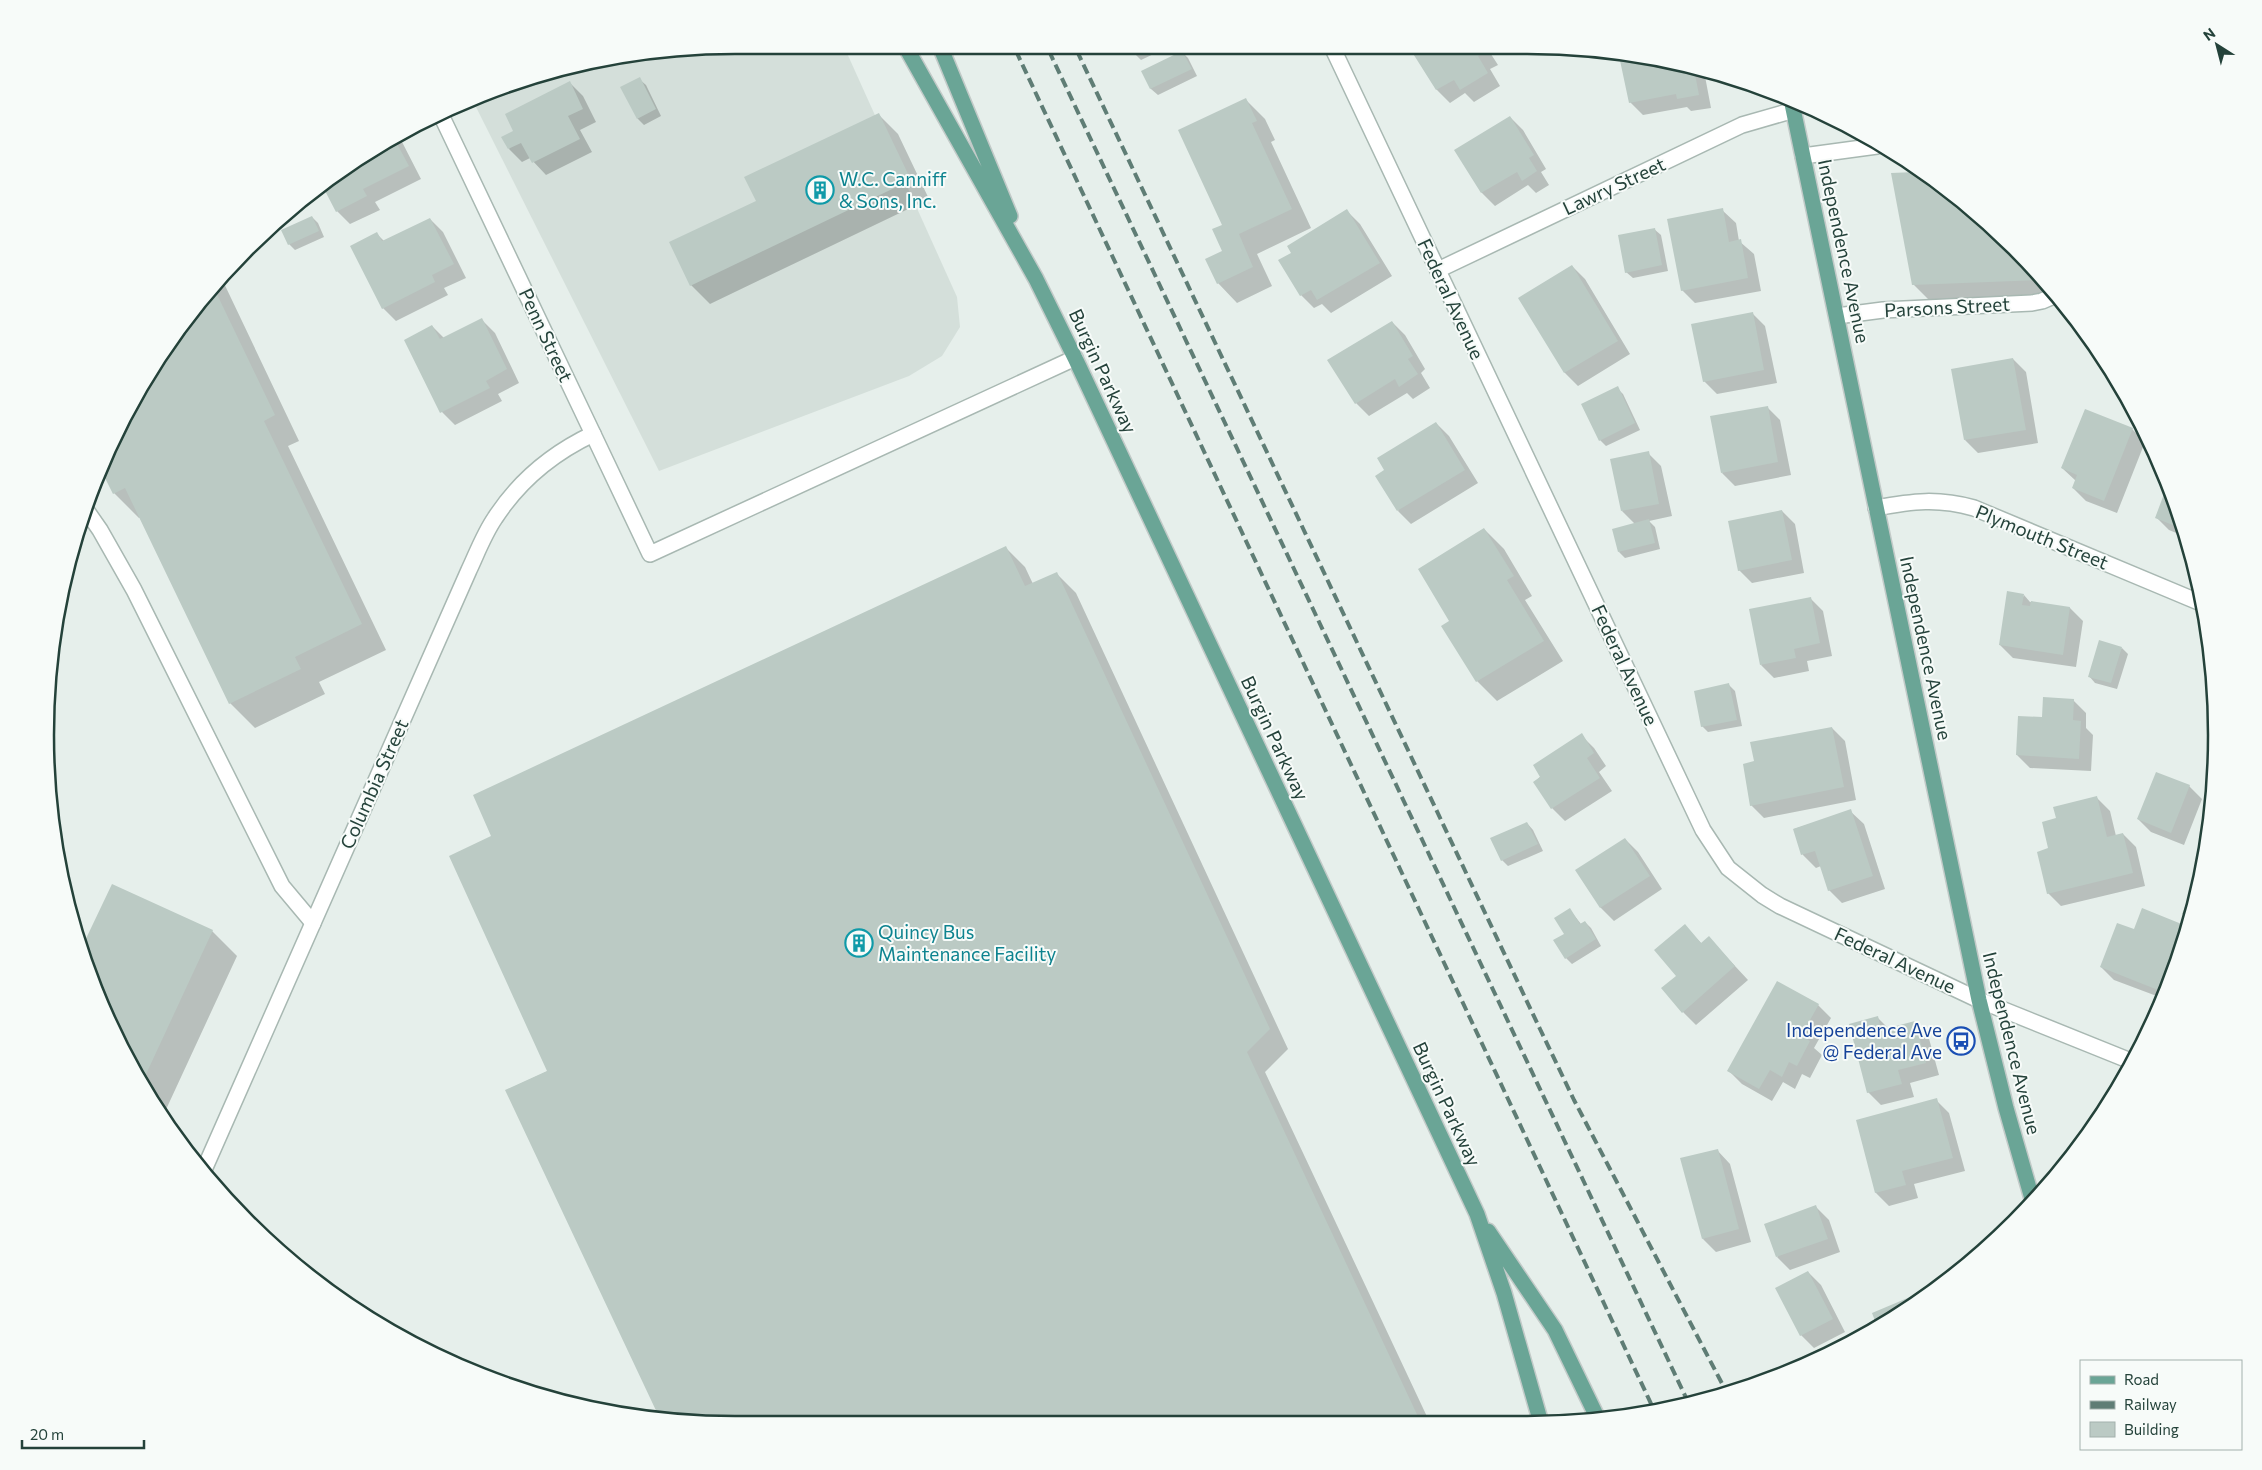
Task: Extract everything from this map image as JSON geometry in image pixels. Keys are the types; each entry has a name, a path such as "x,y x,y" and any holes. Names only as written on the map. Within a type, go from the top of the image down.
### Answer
{"main road":[{"name":"Burgin Parkway","path":"910,54 1036,279 1075,358 1477,1214 1507,1302 1539,1416"},
{"name":"Burgin Parkway","path":"943,54 1036,279"},
{"name":"Independence Avenue","path":"1793,108 1979,1000 2006,1108 2031,1193"},
{"name":"Burgin Parkway","path":"1477,1214 1555,1330 1595,1412"}],"street":[{"name":"Federal Avenue","path":"1335,54 1699,822 1714,849 1728,868 1743,882 1780,906 1979,1000 2126,1059"},
{"name":"Lawry Street","path":"1438,270 1742,125 1788,106"},
{"name":"Penn Street","path":"443,120 650,554 1075,358"},
{"path":"1803,156 1871,147"},
{"name":"Parsons Street","path":"1837,316 1875,311 2032,303 2049,298"},
{"name":"Columbia Street","path":"207,1164 457,596 494,519 526,480 543,465 574,443 593,434"},
{"name":"Plymouth Street","path":"1876,508 1920,500 1938,500 1974,508 2195,600"},
{"path":"90,516 134,590 282,886 313,923"}],"shaded area":[{"path":"847,54 957,297 960,327 942,356 909,376 659,471 476,107 516,90 559,77 602,67 646,60 690,55"}],"building":[{"path":"1176,54 1184,54 1192,69 1150,89 1141,71"},
{"path":"1413,54 1482,54 1478,56 1488,73 1460,90 1454,80 1436,90"},
{"path":"1620,61 1695,75 1699,95 1677,99 1676,94 1629,103"},
{"path":"640,77 656,109 637,119 620,87"},
{"path":"570,81 583,109 568,116 580,139 532,163 521,143 508,149 501,137 513,131 505,114"},
{"path":"1246,98 1257,121 1252,123 1292,209 1239,234 1253,267 1217,284 1205,259 1222,251 1212,229 1222,225 1178,130"},
{"name":"W.C. Canniff & Sons, Inc.","path":"879,113 911,180 690,286 669,242 756,201 744,177"},
{"path":"1510,116 1534,155 1529,158 1537,171 1522,181 1517,172 1481,193 1454,150"},
{"path":"397,143 409,166 363,189 367,196 336,212 325,191"},
{"path":"1910,172 1942,195 2009,253 2034,280 1912,285 1891,173"},
{"path":"1723,208 1729,242 1741,239 1748,278 1681,291 1667,219"},
{"path":"1347,209 1380,263 1317,300 1311,290 1300,296 1278,260 1291,253 1287,246"},
{"path":"312,216 319,231 288,245 281,230"},
{"path":"430,218 454,264 432,275 435,282 382,309 350,246 377,232 382,241"},
{"path":"1655,228 1662,265 1625,273 1618,235"},
{"path":"1572,265 1618,341 1564,373 1518,298"},
{"path":"217,294 275,415 264,421 362,624 295,657 301,669 229,704 125,488 113,494 105,477 124,434 145,394 169,357"},
{"path":"1753,312 1764,370 1703,382 1691,324"},
{"path":"482,318 507,369 486,381 490,388 440,413 404,340 432,325 440,339"},
{"path":"1392,321 1413,356 1408,359 1418,374 1399,387 1395,379 1355,404 1327,360"},
{"path":"2013,358 2026,430 1964,440 1951,369"},
{"path":"1618,386 1635,423 1599,441 1581,404"},
{"path":"1768,406 1778,462 1721,473 1710,416"},
{"path":"2085,409 2133,428 2104,501 2072,488 2077,475 2061,468"},
{"path":"1436,422 1465,470 1397,511 1375,476 1384,470 1377,458"},
{"path":"1649,451 1659,504 1621,511 1610,459"},
{"path":"2164,495 2175,526 2155,518"},
{"path":"1782,510 1792,560 1738,571 1728,521"},
{"path":"1649,519 1655,543 1618,552 1612,529"},
{"path":"1484,528 1514,576 1507,580 1544,641 1476,682 1441,626 1449,621 1418,569"},
{"name":"Quincy Bus Maintenance Facility","path":"1006,546 1025,586 1057,572 1270,1029 1247,1052 1418,1416 735,1416 690,1415 656,1411 505,1090 547,1071 449,856 491,836 473,795"},
{"path":"2007,591 2024,594 2022,605 2030,606 2031,601 2070,607 2063,655 1999,645"},
{"path":"1811,597 1820,643 1794,649 1796,658 1760,665 1749,609"},
{"path":"2099,640 2122,647 2111,683 2088,677"},
{"path":"1729,683 1737,720 1701,727 1694,691"},
{"path":"2043,697 2074,699 2073,720 2081,721 2079,759 2016,755 2018,716 2042,717"},
{"path":"1832,727 1844,787 1750,806 1743,764 1754,761 1750,742"},
{"path":"1582,733 1594,753 1587,758 1600,778 1551,809 1533,782 1540,777 1533,765"},
{"path":"2156,772 2190,785 2171,833 2137,819"},
{"path":"2097,796 2107,837 2123,833 2133,873 2047,894 2037,852 2048,848 2042,822 2056,818 2053,807"},
{"path":"1851,809 1873,876 1828,891 1815,851 1801,855 1793,829"},
{"path":"1527,822 1538,844 1501,861 1490,838"},
{"path":"1625,838 1650,876 1600,908 1575,870"},
{"path":"112,884 213,930 145,1076 106,996 86,939"},
{"path":"1570,908 1580,924 1585,921 1596,939 1565,959 1553,940 1564,934 1554,918"},
{"path":"2142,908 2181,924 2158,990 2100,967 2117,923 2134,929"},
{"path":"1685,924 1701,943 1709,936 1735,966 1682,1013 1661,988 1676,976 1654,950"},
{"path":"1777,981 1819,1004 1801,1036 1810,1041 1797,1066 1789,1062 1782,1077 1770,1070 1759,1089 1727,1071"},
{"path":"1878,1016 1881,1030 1915,1021 1926,1063 1898,1070 1902,1084 1867,1093 1849,1024"},
{"path":"1937,1098 1953,1158 1902,1171 1906,1185 1875,1193 1856,1120"},
{"path":"1718,1149 1739,1229 1702,1239 1680,1158"},
{"path":"1816,1205 1828,1239 1776,1257 1764,1224"},
{"path":"1808,1271 1833,1319 1800,1336 1775,1288"},
{"path":"1912,1296 1875,1321 1872,1313"}],"railway":[{"path":"1017,54 1651,1404"},
{"path":"1050,54 1686,1397"},
{"path":"1078,54 1574,1100 1724,1387"}],"place":[{"name":"W.C. Canniff & Sons, Inc.","path":"820,190"},
{"name":"Quincy Bus Maintenance Facility","path":"859,943"},
{"name":"Independence Ave @ Federal Ave","path":"1961,1041"}]}
